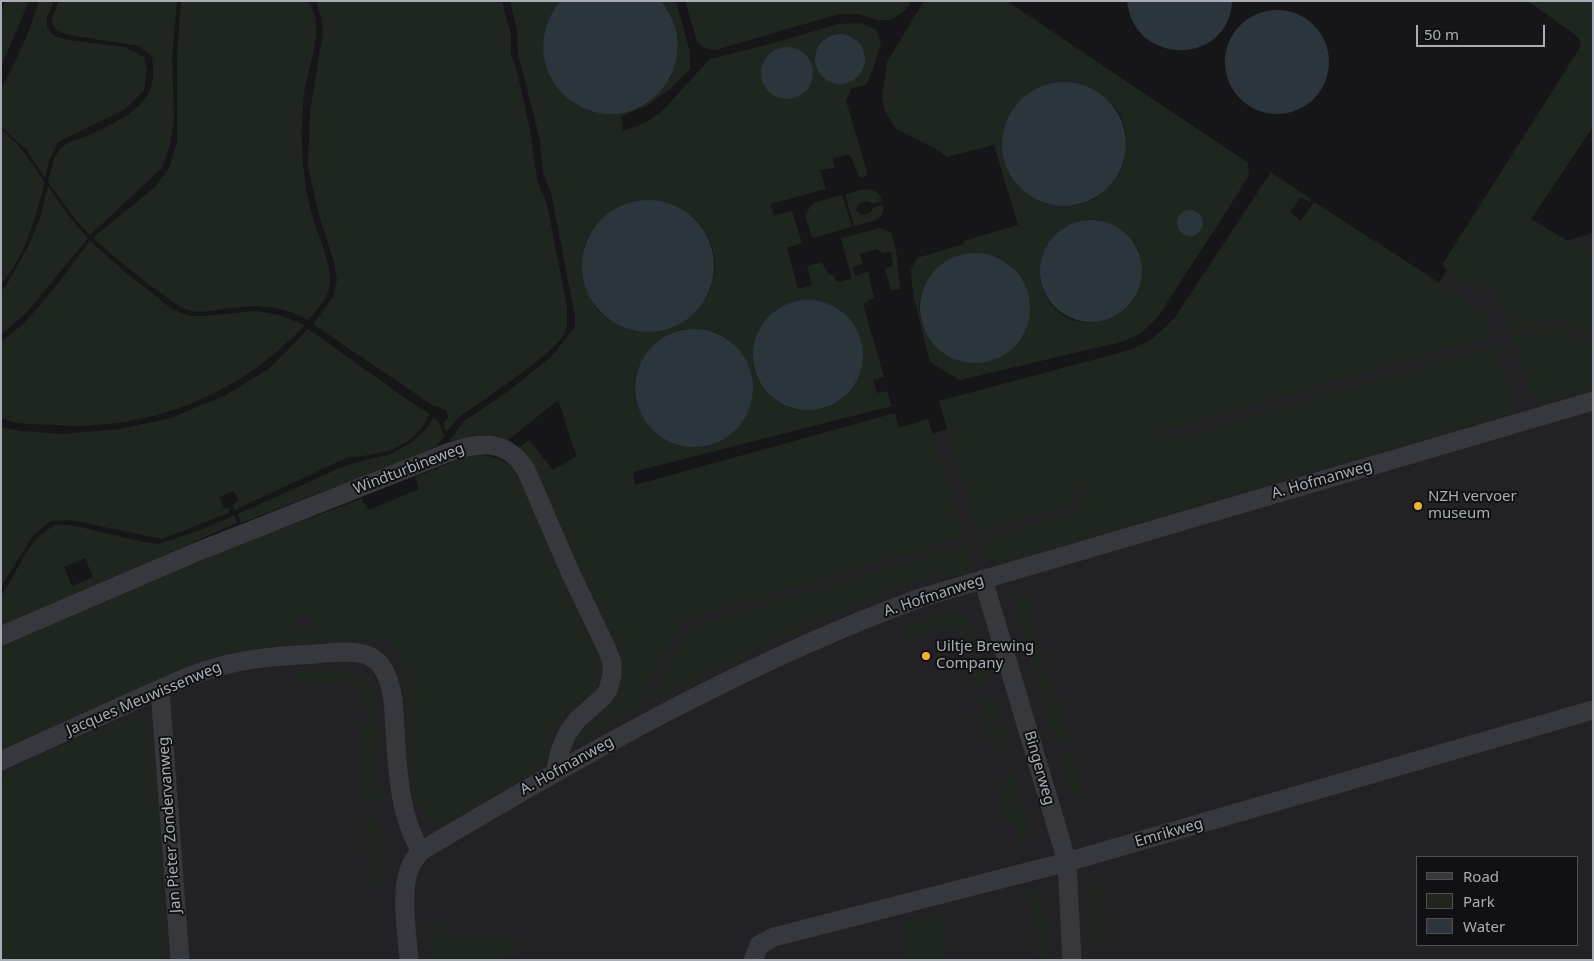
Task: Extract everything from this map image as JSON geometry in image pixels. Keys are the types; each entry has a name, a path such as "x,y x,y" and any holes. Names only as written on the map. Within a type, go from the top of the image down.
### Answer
{"street":[{"name":"A. Hofmanweg","path":"409,960 405,890 413,860 421,851 555,772 683,704 801,646 920,598 1593,401"},
{"name":"Windturbineweg","path":"1,636 194,553 447,453 473,445 483,444 498,447 512,453 526,470 612,664 612,675 608,690 603,697 577,720 567,734 560,751 555,772"},
{"name":"Bingerweg","path":"983,579 1067,862 1072,960"},
{"name":"Jacques Meuwissenweg","path":"1,761 160,690 222,665 260,658 348,653 371,656 379,662 388,676 393,699 400,785 406,817 421,851"},
{"name":"Jan Pieter Zondervanweg","path":"160,690 180,960"},
{"name":"Emrikweg","path":"754,960 758,946 774,937 1067,862 1593,710"}],"shaded area":[{"path":"1593,233 1593,960 1,960 1,667 550,548 650,516 1437,286 1448,268 1464,270"}],"green space":[{"path":"5,1 29,1 1,67 1,15"},
{"path":"39,1 54,1 47,18 47,29 53,35 67,40 124,47 144,57 147,71 144,90 124,110 58,142 49,160 45,178 26,149 1,127 1,87 8,77 28,33"},
{"path":"59,1 177,1 172,56 174,115 171,142 162,168 90,235 75,219 48,182 54,160 60,149 66,144 114,123 141,104 151,88 153,76 152,57 139,46 69,35 57,31 52,23"},
{"path":"181,1 308,1 313,12 316,23 316,35 304,94 302,152 308,197 325,252 330,280 326,297 308,320 297,314 276,308 256,306 203,312 185,309 146,282 93,238 155,187 169,168 177,142 177,56"},
{"path":"316,1 502,1 511,35 511,53 530,130 537,180 547,204 567,307 567,327 562,338 545,355 458,418 447,431 445,430 444,423 448,417 446,410 435,407 313,324 333,297 337,280 334,262 321,222 308,168 310,112 323,31"},
{"path":"510,1 561,1 550,18 545,32 544,57 548,71 572,102 590,111 635,110 648,103 671,77 678,53 678,38 671,15 661,1 676,1 690,52 690,69 670,89 647,106 621,116 623,131 645,123 661,112 710,59 838,24 860,23 875,29 881,41 874,66 866,85 851,89 846,101 868,175 860,178 849,154 833,158 835,168 820,170 826,189 770,204 774,215 792,211 802,243 787,248 798,289 812,285 807,266 821,262 829,274 834,275 836,282 852,279 841,238 880,228 891,233 896,249 900,289 891,290 885,269 893,265 891,252 883,253 877,249 860,254 863,264 852,267 855,276 868,272 874,297 863,304 884,377 873,380 877,393 887,391 892,406 633,472 635,485 895,413 899,428 928,419 965,537 686,619 636,708 582,740 573,742 611,702 619,685 577,567 525,455 519,447 529,440 553,470 577,456 558,400 507,441 484,435 449,441 464,421 507,392 553,355 575,327 575,316 551,193 543,173 540,140 518,53 517,29","holes":["832,35 850,36 857,41 831,82 823,77 818,48","792,48 801,52 803,94 788,99 774,96","641,200 654,201 685,212 697,221 704,230 714,257 714,273 710,289 703,303 692,315 678,324 663,330 638,331 613,322 599,311 590,295 584,258 586,243 590,234 604,218 632,202","802,301 826,304 839,310 855,327 862,348 861,370 850,390 835,401 808,410 797,409 792,407 757,377 753,357 759,332 769,317 783,307","684,329 717,333 737,347 748,364 752,379 752,395 749,409 742,422 732,433 718,441 702,446 668,441 651,428 638,406 635,392 636,378 640,365 647,353 657,343"]},
{"path":"685,1 911,1 907,9 891,20 877,20 858,14 839,14 715,50 704,48 697,42"},
{"path":"924,1 1007,1 1248,163 1249,175 1157,318 1140,334 1121,342 960,380 930,362 913,295 911,270 917,258 964,244 964,241 1018,225 994,145 947,157 938,150 896,129 885,112 882,96 887,62","holes":["1067,82 1112,104 1122,119 1125,128 1126,146 1120,172 1106,190 1088,202 1065,206 1042,202 1024,191 1011,175 1004,156 1003,135 1009,116 1021,100 1041,88","1086,220 1096,220 1110,225 1135,245 1140,257 1140,287 1132,302 1116,316 1095,322 1074,320 1057,311 1046,296 1041,279 1041,260 1049,243 1063,229","965,254 985,254 1008,263 1021,280 1030,305 1027,322 1019,337 1003,354 985,361 965,361 947,353 932,340 922,323 920,303 927,282 941,265 952,258"]},
{"path":"1528,1 1593,1 1593,127 1531,219 1588,253 1593,247 1593,336 1558,318 1511,332 1497,293 1482,283 1476,290 1458,279 1442,265 1581,46 1580,40 1574,34"},
{"path":"1,129 20,147 45,183 29,236 10,273 1,284"},
{"path":"1271,172 1311,199 1310,202 1300,198 1290,212 1301,221 1314,202 1482,312 1493,335 1160,432 1176,439 1496,346 1514,400 1512,413 1000,564 991,560 983,552 978,540 1075,513 1087,487 1081,483 1068,506 977,534 939,401 1126,351 1153,338 1175,317"},
{"path":"48,186 70,218 88,238 27,312 1,335 1,290 6,286 28,247 40,218"},
{"path":"865,189 876,192 882,201 873,204 867,201 859,203 856,210 862,215 870,213 874,207 883,205 882,215 870,222 854,226 845,194"},
{"path":"842,195 852,227 812,238 805,215 813,203"},
{"path":"90,241 125,272 172,309 189,316 256,311 279,315 305,325 279,350 252,371 222,389 191,404 159,414 125,422 90,425 27,424 1,418 1,341 14,332 38,308"},
{"path":"1557,325 1593,345 1593,388 1541,404 1532,396 1527,386 1513,338"},
{"path":"308,329 430,414 413,437 396,448 387,451 348,457 235,510 233,505 239,500 233,491 219,497 225,509 230,507 229,513 162,539 70,520 51,521 32,537 1,587 1,427 21,431 63,434 120,429 171,418 226,395 270,368"},
{"path":"433,418 439,422 445,435 437,446 241,523 238,514 342,467 389,455 412,442 426,429"},
{"path":"475,455 487,456 498,458 517,471 599,662 600,675 596,690 561,719 541,767 533,773 448,823 434,822 424,814 416,802 408,769 401,659 394,645 380,640 284,646 213,658 190,666 1,750 1,646 224,550 361,499 369,510 419,489 415,477","holes":["303,617 313,618 314,622 308,628 298,628 295,624 296,620"]},
{"path":"235,515 237,523 1,627 1,597 26,553 37,538 54,525 71,525 159,544 200,530","holes":["85,558 93,577 72,586 64,567"]},
{"path":"968,545 972,563 966,573 948,578 940,573 848,606 846,615 834,611 798,628 796,637 785,634 750,652 743,662 732,661 699,677 695,686 686,683 647,703 688,627"},
{"path":"1026,594 1046,667 1032,670 1013,598"},
{"path":"951,612 967,619 973,628 978,646 966,649 958,628 947,625 906,640 902,629"},
{"path":"980,653 989,681 976,686 967,656"},
{"path":"331,671 358,676 364,682 373,699 378,721 381,751 376,757 378,782 384,789 384,800 364,800 358,722 368,722 366,697 360,688 350,682 296,684 294,672"},
{"path":"1048,671 1069,740 1056,744 1035,675"},
{"path":"994,697 1000,720 977,725 974,717 981,714 980,702"},
{"path":"128,719 146,723 155,739 167,960 1,960 1,778 38,756 119,721"},
{"path":"1002,725 1008,748 994,751 984,732"},
{"path":"1073,755 1085,794 1071,797 1059,759"},
{"path":"1016,774 1029,837 1021,842 1016,825 1011,826 1008,817 1004,818 998,794 1007,791 1002,779"},
{"path":"365,820 379,820 383,889 369,883"},
{"path":"1094,874 1104,899 1105,943 1092,943 1089,893"},
{"path":"1027,888 1038,890 1043,899 1048,960 1038,960 1036,926 1031,924"},
{"path":"942,911 946,960 905,960 903,924"},
{"path":"443,923 445,938 513,936 515,957 481,960 432,960 430,925"}],"water":[{"path":"561,1 661,1 674,24 678,47 674,69 663,88 647,103 627,112 604,114 579,106 567,98 550,76 545,62 543,46 551,14"},
{"path":"1127,1 1232,1 1227,22 1215,38 1199,47 1181,50 1163,47 1146,38 1133,23"},
{"path":"1277,10 1297,14 1314,25 1325,42 1329,62 1325,82 1314,99 1297,110 1277,114 1257,110 1240,99 1229,82 1225,62 1229,42 1240,25 1257,14"},
{"path":"840,34 849,36 860,45 865,59 863,68 854,79 840,84 831,82 820,73 815,59 817,50 826,39"},
{"path":"787,47 797,49 805,55 811,63 813,73 811,83 805,91 797,97 787,99 777,97 769,91 763,83 761,73 763,63 769,55 777,49"},
{"path":"1064,82 1088,87 1108,100 1121,120 1126,144 1121,168 1108,188 1088,201 1064,206 1040,201 1020,188 1007,168 1002,144 1007,120 1020,100 1040,87"},
{"path":"648,200 661,201 673,205 695,219 709,241 713,253 713,279 709,291 695,313 673,327 661,331 648,332 635,331 623,327 601,313 587,291 583,279 582,266 583,253 587,241 601,219 623,205 635,201"},
{"path":"1190,210 1199,214 1203,223 1199,232 1190,236 1181,232 1177,223 1181,214"},
{"path":"1091,220 1111,224 1127,235 1138,251 1142,271 1138,291 1127,307 1111,318 1091,322 1071,318 1055,307 1044,291 1040,271 1044,251 1055,235 1071,224"},
{"path":"975,253 986,254 996,258 1014,269 1025,287 1029,297 1029,319 1025,329 1014,347 996,358 986,362 975,363 964,362 954,358 936,347 925,329 921,319 920,308 921,297 925,287 936,269 954,258 964,254"},
{"path":"808,300 829,304 847,316 859,334 863,355 859,376 847,394 829,406 808,410 787,406 769,394 757,376 753,355 757,334 769,316 787,304"},
{"path":"694,329 717,333 736,346 749,365 753,388 749,411 736,430 717,443 694,447 671,443 652,430 639,411 635,388 639,365 652,346 671,333"}],"place":[{"name":"NZH vervoer museum","path":"1418,506"},
{"name":"Uiltje Brewing Company","path":"926,656"}]}
